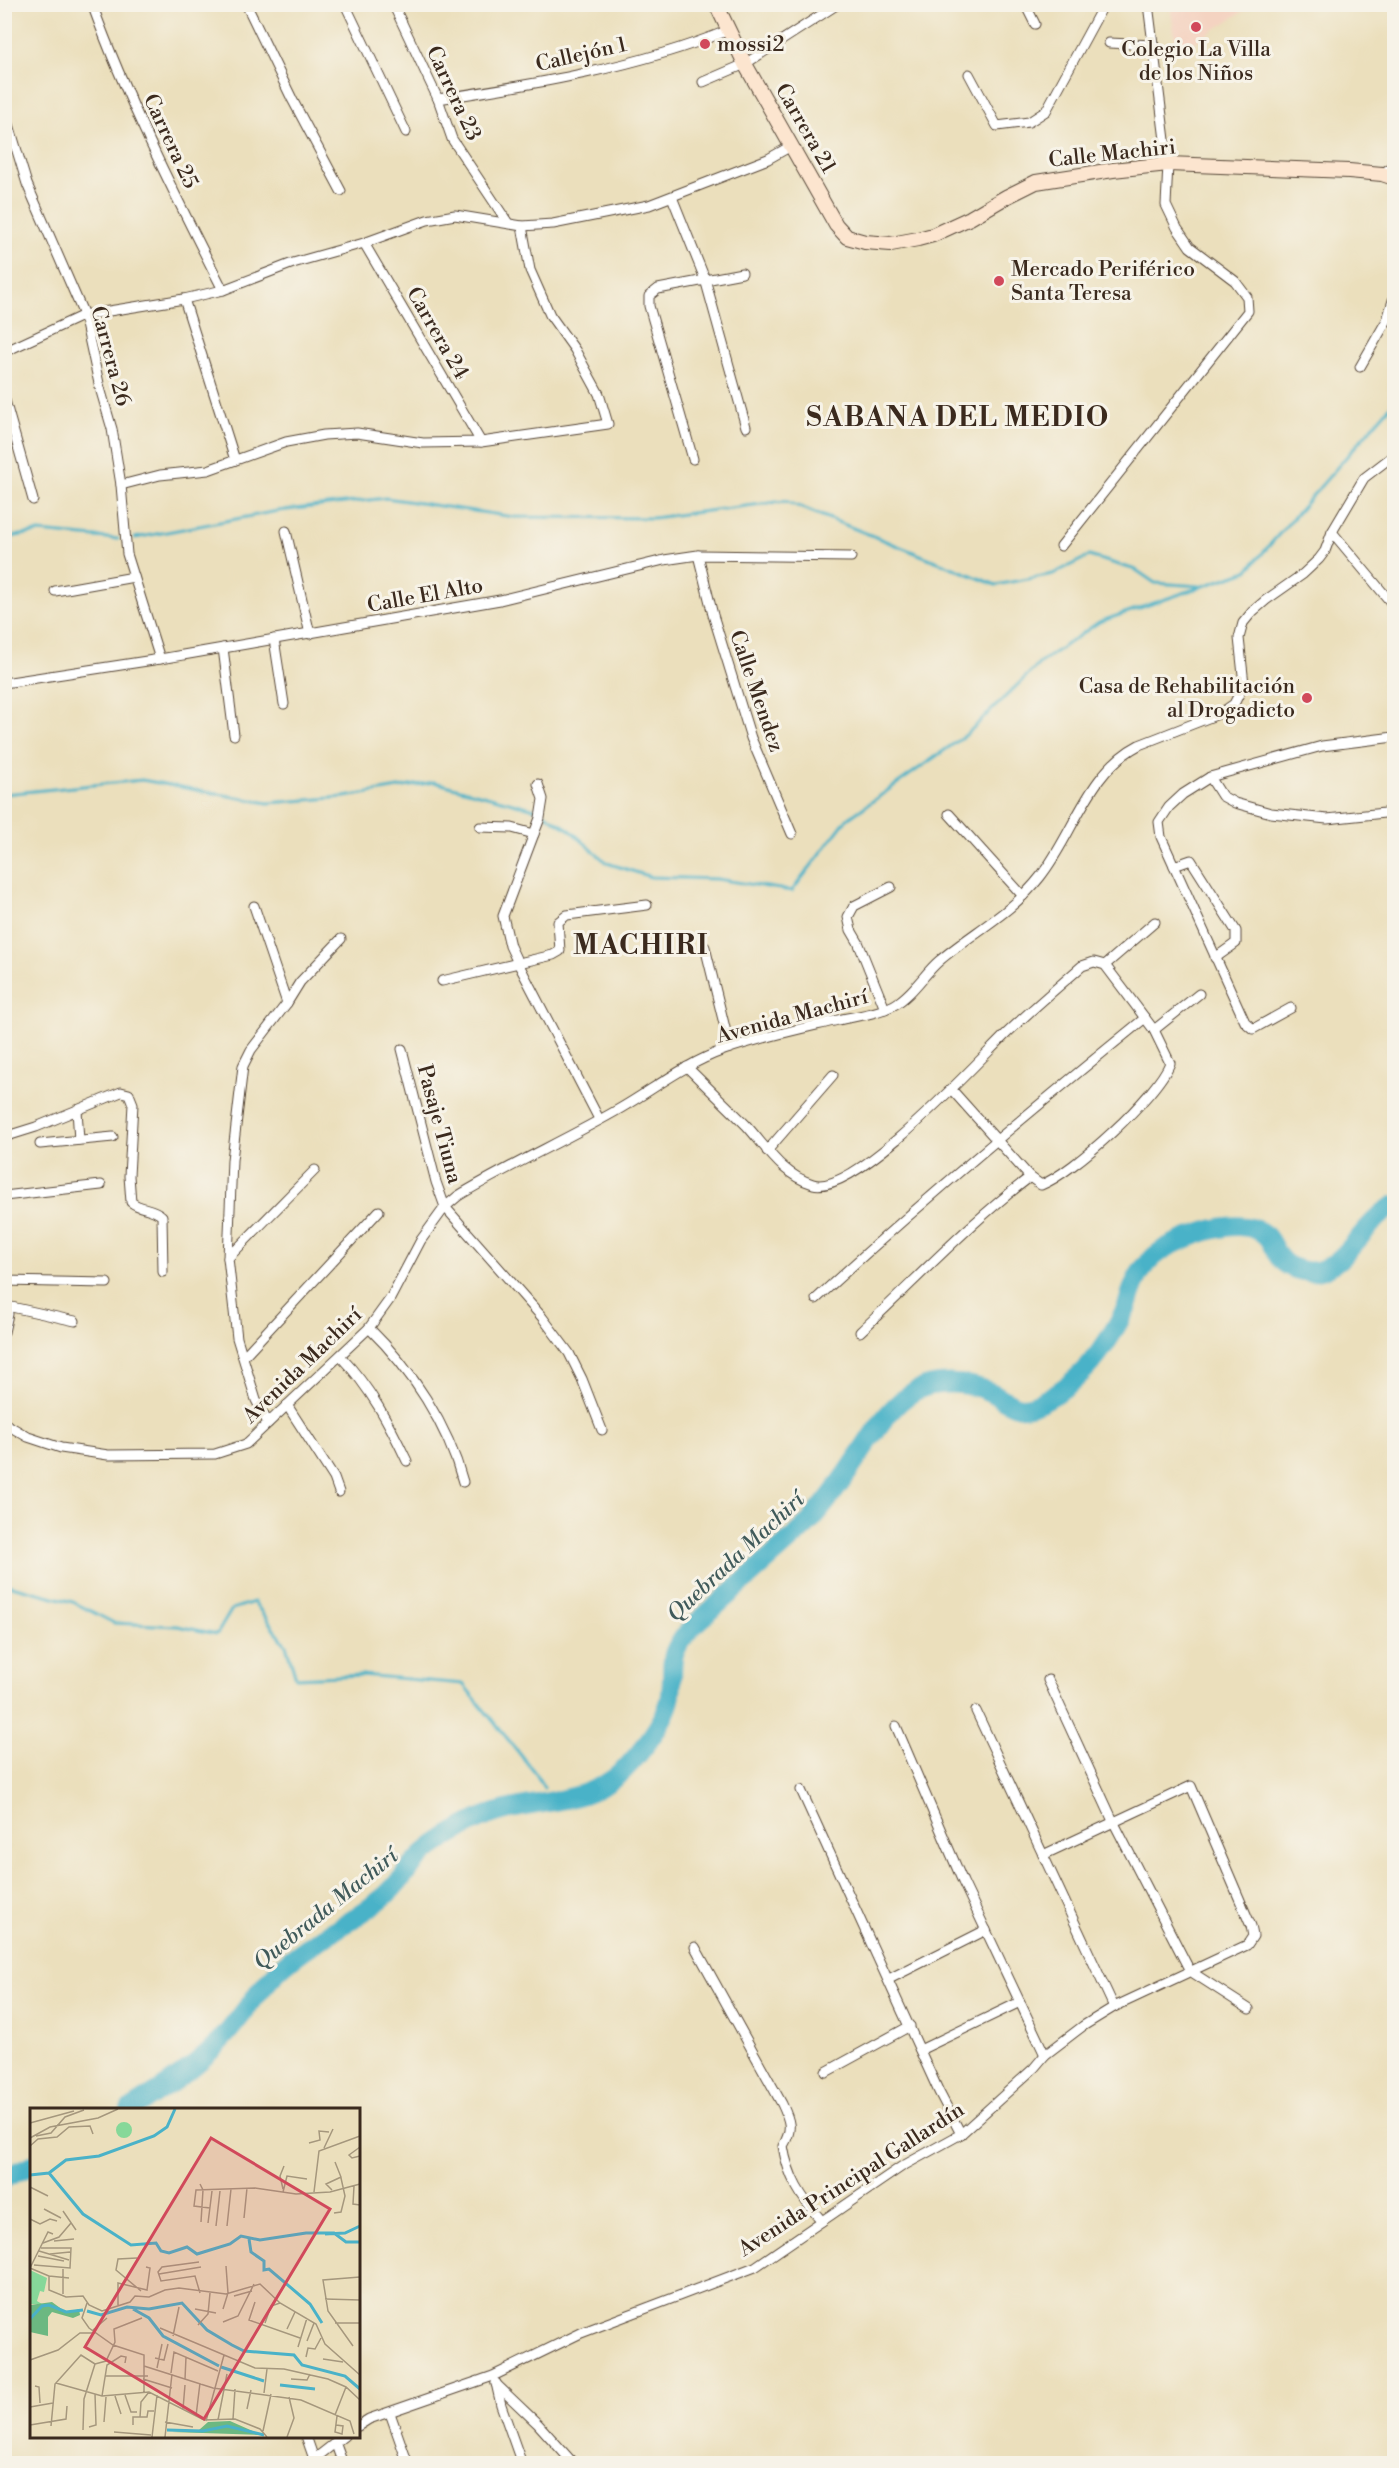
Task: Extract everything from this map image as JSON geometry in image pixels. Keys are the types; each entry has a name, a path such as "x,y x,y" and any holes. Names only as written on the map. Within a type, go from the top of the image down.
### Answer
{"street":[{"name":"Carrera 25","path":"92,4 112,58 223,290"},
{"path":"246,4 292,99 341,191"},
{"path":"345,4 406,132"},
{"name":"Carrera 23","path":"393,4 438,99 452,139 508,224"},
{"name":"Carrera 21","path":"716,4 745,64 791,146 836,225 847,237"},
{"path":"703,82 745,64 838,4"},
{"path":"1025,4 1035,24"},
{"path":"969,74 997,126 1029,122 1046,111 1104,4"},
{"path":"1061,546 1248,311 1246,297 1235,281 1190,247 1177,228 1167,205 1168,165 1148,4"},
{"name":"Callejón 1","path":"438,99 542,83 693,45 729,30"},
{"path":"1109,43 1154,45"},
{"name":"Carrera 26","path":"4,108 27,184 84,315 100,388 112,429 121,484 127,554 160,659"},
{"path":"4,352 84,315 223,290 293,263 364,243 427,220 455,215 522,226 553,224 650,206 768,159 791,146"},
{"name":"Calle Machiri","path":"847,237 865,242 891,244 918,239 933,235 970,218 1036,183 1113,170 1168,165 1310,169 1388,176"},
{"path":"1388,176 1395,165"},
{"path":"672,197 705,279 746,427"},
{"path":"121,484 160,475 208,470 286,442 324,435 357,433 423,443 481,442 608,424 599,394 575,350 550,315 530,270 522,226"},
{"name":"Carrera 24","path":"364,243 481,442"},
{"path":"693,459 649,296 658,289 742,273"},
{"path":"1360,367 1387,320 1395,297"},
{"path":"183,299 235,460"},
{"path":"4,397 33,500"},
{"name":"Avenida Machirí","path":"4,1423 28,1437 61,1448 130,1456 215,1454 246,1444 341,1357 369,1328 390,1299 421,1240 445,1207 479,1183 599,1119 687,1067 730,1048 885,1009 896,1004 939,961 1008,910 1023,896 1053,860 1089,795 1107,769 1126,752 1138,745 1221,713 1234,704 1244,684 1239,638 1243,623 1266,600 1319,560 1332,532 1364,478 1395,455"},
{"path":"286,531 310,634"},
{"path":"1332,532 1395,606"},
{"name":"Calle El Alto","path":"4,683 310,634 500,600 664,560 698,555 851,556"},
{"name":"Calle Mendez","path":"698,555 713,615 751,738 792,834"},
{"path":"55,591 134,577"},
{"path":"274,639 284,704"},
{"path":"223,648 234,735"},
{"path":"1291,1008 1253,1029 1245,1022 1161,837 1159,822 1169,807 1210,777 1322,746 1395,737"},
{"path":"1210,777 1222,796 1235,803 1271,813 1327,819 1395,812"},
{"path":"538,784 543,799 540,818 503,916 510,946 518,963 599,1119"},
{"path":"948,814 1023,896"},
{"path":"480,827 512,828 534,834"},
{"path":"1174,866 1191,860 1236,931 1236,943 1215,958"},
{"path":"885,1009 851,930 848,916 854,906 891,887"},
{"path":"442,981 553,955 560,951 558,922 567,915 647,905"},
{"path":"254,906 287,1003"},
{"path":"1105,965 1155,922"},
{"path":"268,1423 256,1400 237,1338 228,1258 232,1160 243,1066 251,1050 300,982 341,939"},
{"path":"705,947 730,1048"},
{"path":"687,1067 747,1126 783,1168 801,1180 821,1186 838,1181 888,1147 952,1090 1010,1030 1082,966 1094,962 1105,965 1154,1030 1170,1063 1166,1074 1149,1097 1105,1138 1053,1180 1041,1185 1030,1177 952,1090"},
{"path":"1154,1030 1199,994"},
{"path":"816,1299 886,1234 996,1139 1145,1018"},
{"name":"Pasaje Tiuna","path":"402,1049 436,1182 445,1207"},
{"path":"767,1151 832,1076"},
{"path":"4,1137 121,1092 129,1094 133,1104 129,1176 131,1202 137,1207 155,1210 162,1216 163,1272"},
{"path":"77,1110 79,1140"},
{"path":"40,1144 113,1137"},
{"path":"228,1258 315,1170"},
{"path":"860,1332 956,1240 1030,1177"},
{"path":"4,1196 101,1185"},
{"path":"445,1207 542,1317 568,1353 582,1379 602,1430"},
{"path":"243,1356 379,1211"},
{"path":"4,1281 107,1283"},
{"path":"4,1293 7,1306 7,1327 4,1332"},
{"path":"7,1306 75,1321"},
{"path":"369,1328 393,1353 435,1416 463,1482"},
{"path":"341,1357 354,1370 386,1417 407,1461"},
{"path":"286,1406 334,1478 339,1492"},
{"path":"1048,1680 1113,1821 1190,1971 1249,2009"},
{"path":"976,1711 1114,2007"},
{"path":"896,1726 986,1930 1045,2055"},
{"name":"Avenida Principal Gallardín","path":"360,2425 369,2419 495,2380 581,2333 755,2267 901,2167 962,2134 1034,2068 1045,2055 1083,2026 1114,2007 1247,1945 1253,1936 1251,1926 1191,1785 1113,1821"},
{"path":"801,1790 920,2050 962,2134"},
{"path":"1043,1855 1113,1821"},
{"path":"889,1978 986,1930"},
{"path":"695,1947 783,2104 791,2125 783,2146 792,2180 803,2199 822,2221"},
{"path":"920,2050 1020,2002"},
{"path":"826,2072 910,2026"},
{"path":"495,2380 501,2405 522,2463"},
{"path":"495,2380 574,2463"},
{"path":"390,2413 408,2463"},
{"path":"306,2438 311,2461 340,2439"},
{"path":"340,2439 343,2463"}],"shaded area":[{"name":"Colegio La Villa de los Niños","path":"1170,5 1245,5 1245,10 1192,44 1176,46"}],"waterway":[{"path":"4,794 142,780 268,803 345,797 434,782 539,810 570,830 607,863 651,877 717,879 792,891 846,820 966,735 1041,662 1099,622 1247,571 1394,402"},
{"path":"135,538 278,511 386,498 514,517 653,518 785,501 996,585 1053,574 1089,556 1136,570 1155,583 1200,586"},
{"path":"4,538 39,532 118,539"},
{"name":"Quebrada Machirí","path":"133,2108 200,2061 228,2033 263,1988 290,1960 386,1895 421,1857 437,1844 460,1829 491,1814 589,1792 607,1783 624,1770 638,1755 665,1713 671,1694 673,1659 678,1646 692,1627 804,1528 836,1489 886,1416 907,1396 923,1387 963,1384 982,1389 1019,1407 1041,1402 1068,1385 1093,1360 1120,1320 1138,1276 1148,1262 1169,1246 1210,1230 1234,1226 1245,1227 1256,1229 1265,1235 1280,1259 1288,1266 1299,1270 1316,1271 1337,1261 1373,1222 1394,1206"},
{"path":"4,1584 73,1602 114,1623 177,1626 217,1634 232,1609 254,1602 286,1645 296,1678 362,1675 463,1684 536,1774 544,1788"},
{"name":"Quebrada Machirí","path":"4,2178 30,2166"}],"place":[{"name":"Colegio La Villa de los Niños","path":"1196,27"},
{"name":"mossi2","path":"705,44"},
{"name":"Mercado Periférico Santa Teresa","path":"999,281"},
{"name":"Casa de Rehabilitación al Drogadicto","path":"1307,698"}],"district":[{"name":"SABANA DEL MEDIO","path":"958,417"},
{"name":"MACHIRI","path":"641,945"}]}
